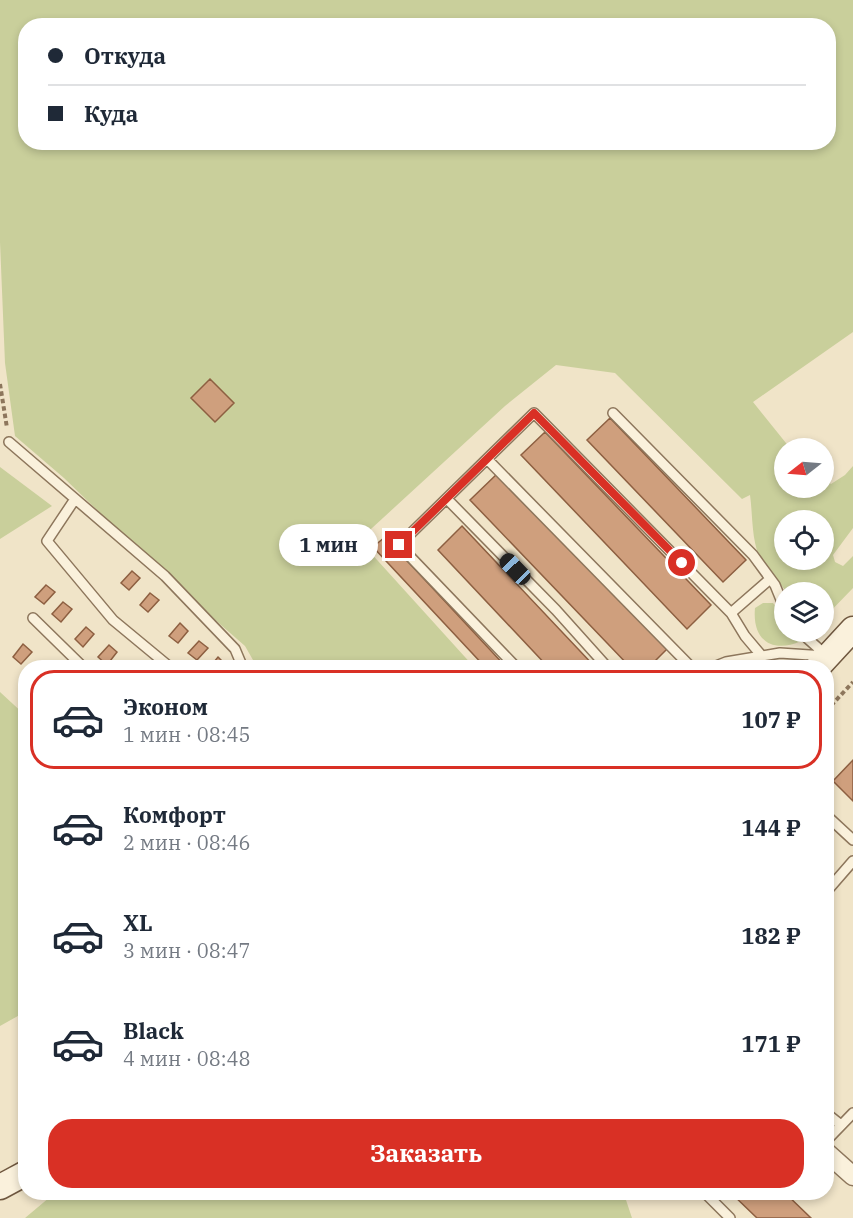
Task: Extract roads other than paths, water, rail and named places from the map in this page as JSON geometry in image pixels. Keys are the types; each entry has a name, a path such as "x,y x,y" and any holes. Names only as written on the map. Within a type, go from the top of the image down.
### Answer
{"street":[{"path":"824,660 853,629"},
{"path":"834,1159 853,1176"},
{"path":"1,1186 18,1177"}],"lane":[{"path":"509,660 399,545 534,413 732,613 745,636 760,655"},
{"path":"613,413 753,555 774,584"},
{"path":"9,442 165,576 235,649 240,660"},
{"path":"487,459 684,660"},
{"path":"75,499 47,541 113,620 161,660"},
{"path":"447,499 556,610 601,660"},
{"path":"732,613 770,579"},
{"path":"33,618 76,660"},
{"path":"809,642 821,660"},
{"path":"736,660 780,653 813,660"},
{"path":"834,822 853,840"},
{"path":"834,883 853,861"},
{"path":"834,1132 853,1113"},
{"path":"834,1119 841,1125"},
{"path":"712,1200 730,1218"}]}
